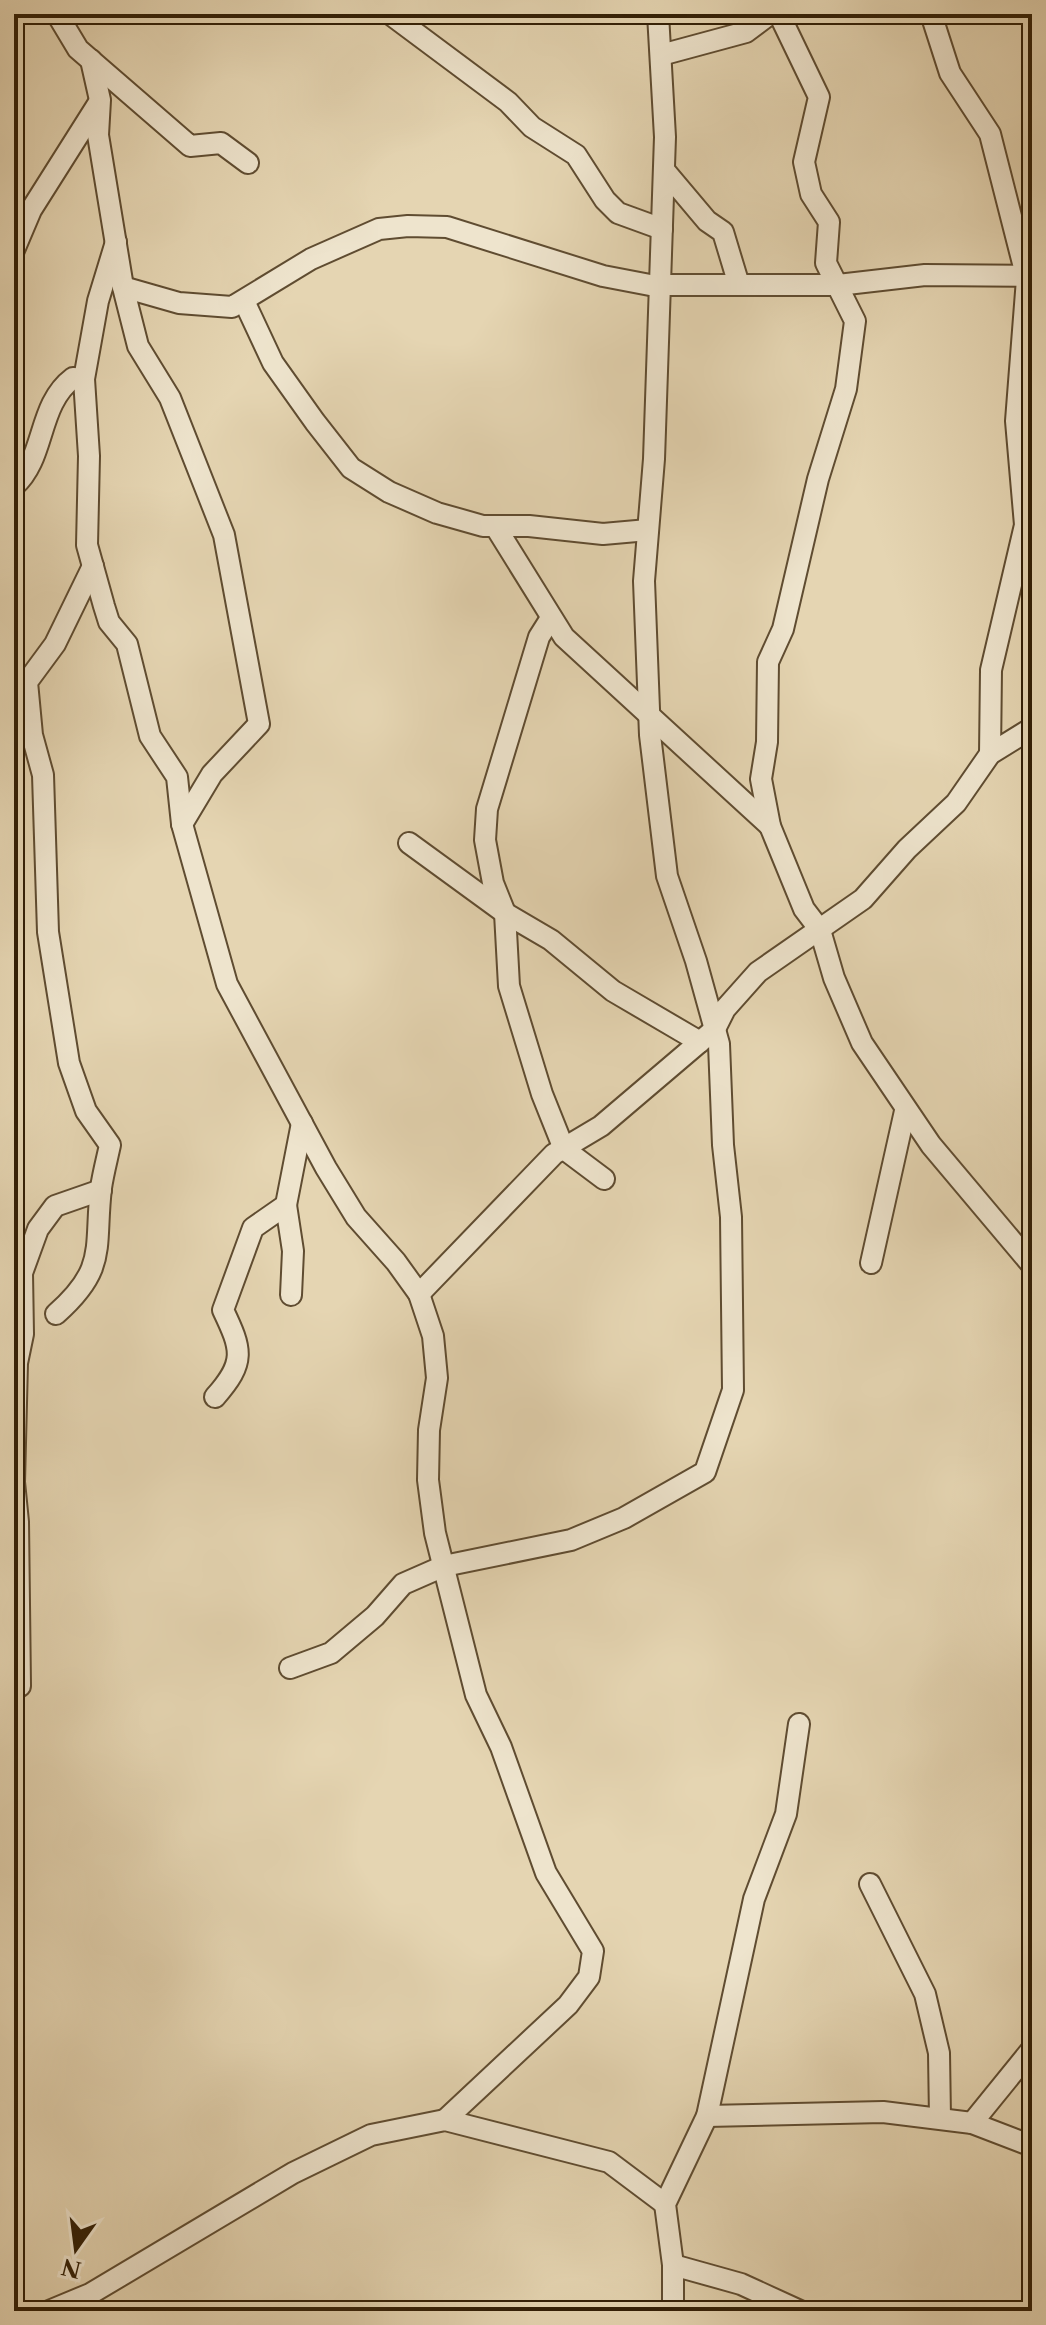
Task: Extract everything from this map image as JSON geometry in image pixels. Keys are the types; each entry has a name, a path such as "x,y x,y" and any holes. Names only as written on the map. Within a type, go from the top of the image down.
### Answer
{"street":[{"path":"57,14 78,49 190,146 221,143 248,163"},
{"path":"390,14 508,102 532,127 576,155 605,200 618,213 662,229"},
{"path":"290,1668 331,1653 375,1616 403,1584 444,1566 571,1540 624,1518 705,1472 733,1390 731,1217 696,961 667,876 650,715 644,581 664,170 658,14"},
{"path":"661,55 746,32 770,14"},
{"path":"779,14 819,97 804,162 811,194 829,222 826,263 855,321 846,389 818,479 783,629 768,662 767,742 761,779 770,826 804,909 820,930 834,978 862,1043 905,1111 1032,1265"},
{"path":"931,14 950,73 990,134 1030,280 1016,421 1025,525 991,670 990,754"},
{"path":"91,60 100,100 98,135 123,287 138,346 170,398 224,535 259,724 212,774 182,824"},
{"path":"14,250 31,210 100,100"},
{"path":"664,170 707,221 723,232 739,285"},
{"path":"123,287 179,303 232,307 311,259 379,229 408,226 447,227 603,276 659,284 838,285 925,275 1030,280"},
{"path":"116,242 98,301 84,379 89,456 87,545 109,622 127,644 150,736 177,777 182,824 227,984 356,1217 396,1262 419,1294 433,1336 437,1378 429,1430 428,1480 444,1566 476,1695 501,1747 546,1873 593,1951 589,1977 568,2005 445,2120"},
{"path":"244,301 273,363 351,468 389,492 437,513 495,526 603,534 648,530"},
{"path":"14,486 34,460 43,421 58,389 73,378 84,379"},
{"path":"495,526 551,618 580,653 770,826"},
{"path":"56,1314 88,1280 96,1260 101,1190 110,1145 86,1111 69,1063 48,932 43,775 32,735 27,682 55,644 93,566"},
{"path":"551,618 539,637 487,809 485,840 493,883 505,913 509,986 564,1149 604,1179"},
{"path":"419,1294 564,1149 601,1126 707,1035 758,972 863,899 907,849 956,803 990,754 1032,728"},
{"path":"409,843 505,913 551,940 613,991 707,1035"},
{"path":"871,1263 905,1111"},
{"path":"291,1295 293,1251 286,1205 302,1123"},
{"path":"20,1686 14,1482 17,1363 23,1334 22,1273 38,1229 55,1206 101,1190"},
{"path":"215,1397 232,1377 239,1359 237,1339 223,1310 242,1253 253,1228 286,1205"},
{"path":"673,2311 673,2265 665,2204 707,2116 754,1899 786,1814 799,1724"},
{"path":"870,1884 925,1994 939,2053 940,2118"},
{"path":"972,2123 1032,2049"},
{"path":"707,2116 883,2112 972,2123 1032,2146"},
{"path":"49,2311 90,2294 293,2173 371,2135 445,2120 609,2162 665,2204"},
{"path":"673,2265 741,2284 800,2311"}]}
